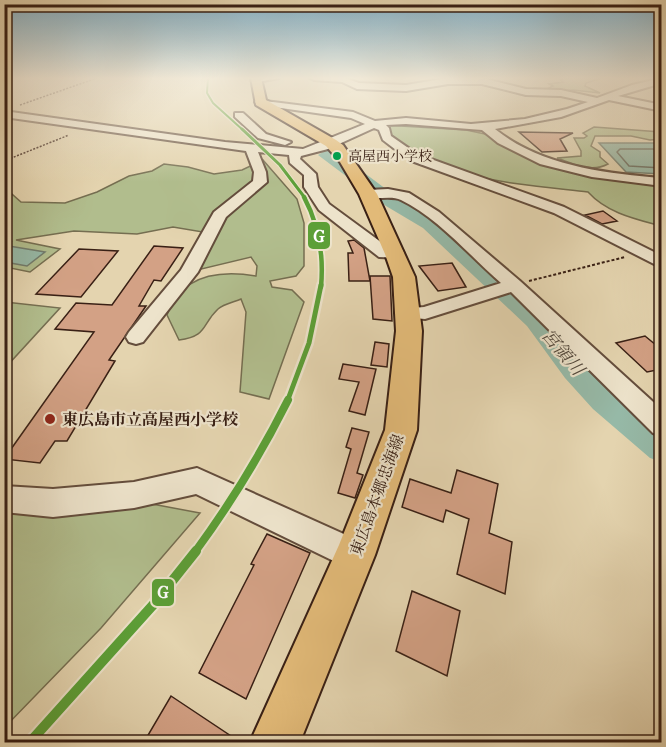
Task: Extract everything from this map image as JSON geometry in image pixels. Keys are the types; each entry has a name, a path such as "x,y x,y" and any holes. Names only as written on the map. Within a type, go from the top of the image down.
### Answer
{"main road":[{"name":"東広島本郷忠海線","path":"275,742 355,555 401,430 409,332 404,277 396,254 368,194 338,148 279,113"}],"street":[{"path":"19,113 91,126 295,153 316,151 357,129 376,124 404,121 485,127 563,113"},
{"path":"338,113 353,115 384,128 387,138 413,157 559,210 662,263"},
{"path":"239,115 262,136 316,151"},
{"path":"485,127 508,144 545,160 594,174 662,182"},
{"path":"136,338 189,272 219,215 260,182 260,172 250,147"},
{"path":"295,153 294,160 310,174 311,187 324,207 385,253 396,254"},
{"path":"368,194 404,196 434,215 505,287 662,426"},
{"path":"408,313 425,313 505,287"},
{"path":"4,499 53,503 134,495 197,481 355,555"}],"path":[{"path":"4,161 91,126"},
{"path":"505,287 641,253"}],"shaded area":[{"path":"384,125 466,130 485,134 523,154 554,166 661,184 661,226 631,218 613,210 588,192 507,182 448,169 422,158 400,143"},
{"path":"594,127 661,132 661,139 595,136 591,146 600,152 600,157 608,164 602,167 582,167 557,158 581,156 581,151 574,138 584,138 587,136 583,133"},
{"path":"263,160 297,199 304,223 304,266 296,276 270,281 272,287 292,290 304,302 269,399 240,392 246,312 241,299 220,307 200,333 179,340 167,315 173,302 182,291 203,278 228,274 256,276 257,266 251,257 189,272 209,233 173,227 137,234 74,231 16,240 60,249 30,272 5,267 5,246 12,241 5,244 5,188 21,202 65,203 97,192 129,176 152,171 164,164 214,174 242,170"},
{"path":"4,302 60,308 5,368"},
{"path":"120,498 200,513 101,628 5,727 5,499"}],"water":[{"path":"599,143 656,143 661,148 661,174 626,172"},
{"path":"9,246 45,252 27,266 5,262 5,250"}],"building":[{"path":"519,132 573,133 560,139 567,151 542,152"},
{"path":"603,211 617,221 602,224 585,215"},
{"path":"354,240 364,248 370,281 349,281 348,253 353,253 348,241"},
{"path":"154,246 183,248 161,281 154,280 139,306 146,306 109,360 115,361 67,441 55,441 40,463 4,459 94,332 55,329 76,303 112,305"},
{"path":"79,249 118,251 81,297 36,294"},
{"path":"452,263 466,287 438,291 419,266"},
{"path":"370,276 390,276 392,321 373,319"},
{"path":"645,336 662,350 662,369 647,372 616,343"},
{"path":"375,342 389,344 387,367 371,365"},
{"path":"343,364 376,369 365,415 349,411 359,382 339,379"},
{"path":"352,428 369,432 357,473 363,475 355,498 338,493 351,449 346,447"},
{"path":"457,470 498,484 489,533 512,542 505,594 457,574 469,519 446,510 443,522 402,507 410,479 451,493"},
{"path":"267,534 310,553 246,699 199,673 254,565 251,564"},
{"path":"412,591 460,611 447,676 396,651"},
{"path":"171,696 240,742 144,742"}],"waterway":[{"path":"17,113 232,143"},
{"name":"宮領川","path":"326,155 341,163 392,202 430,224 536,320 575,371 604,401 662,448"}],"transit line":[{"name":"G","path":"30,742 153,605 228,507 260,455 288,400 314,327 320,293 322,259 321,242 311,210 292,179 280,165 224,113"}],"place":[{"name":"高屋西小学校","path":"337,156"},
{"name":"東広島市立高屋西小学校","path":"50,419"}]}
